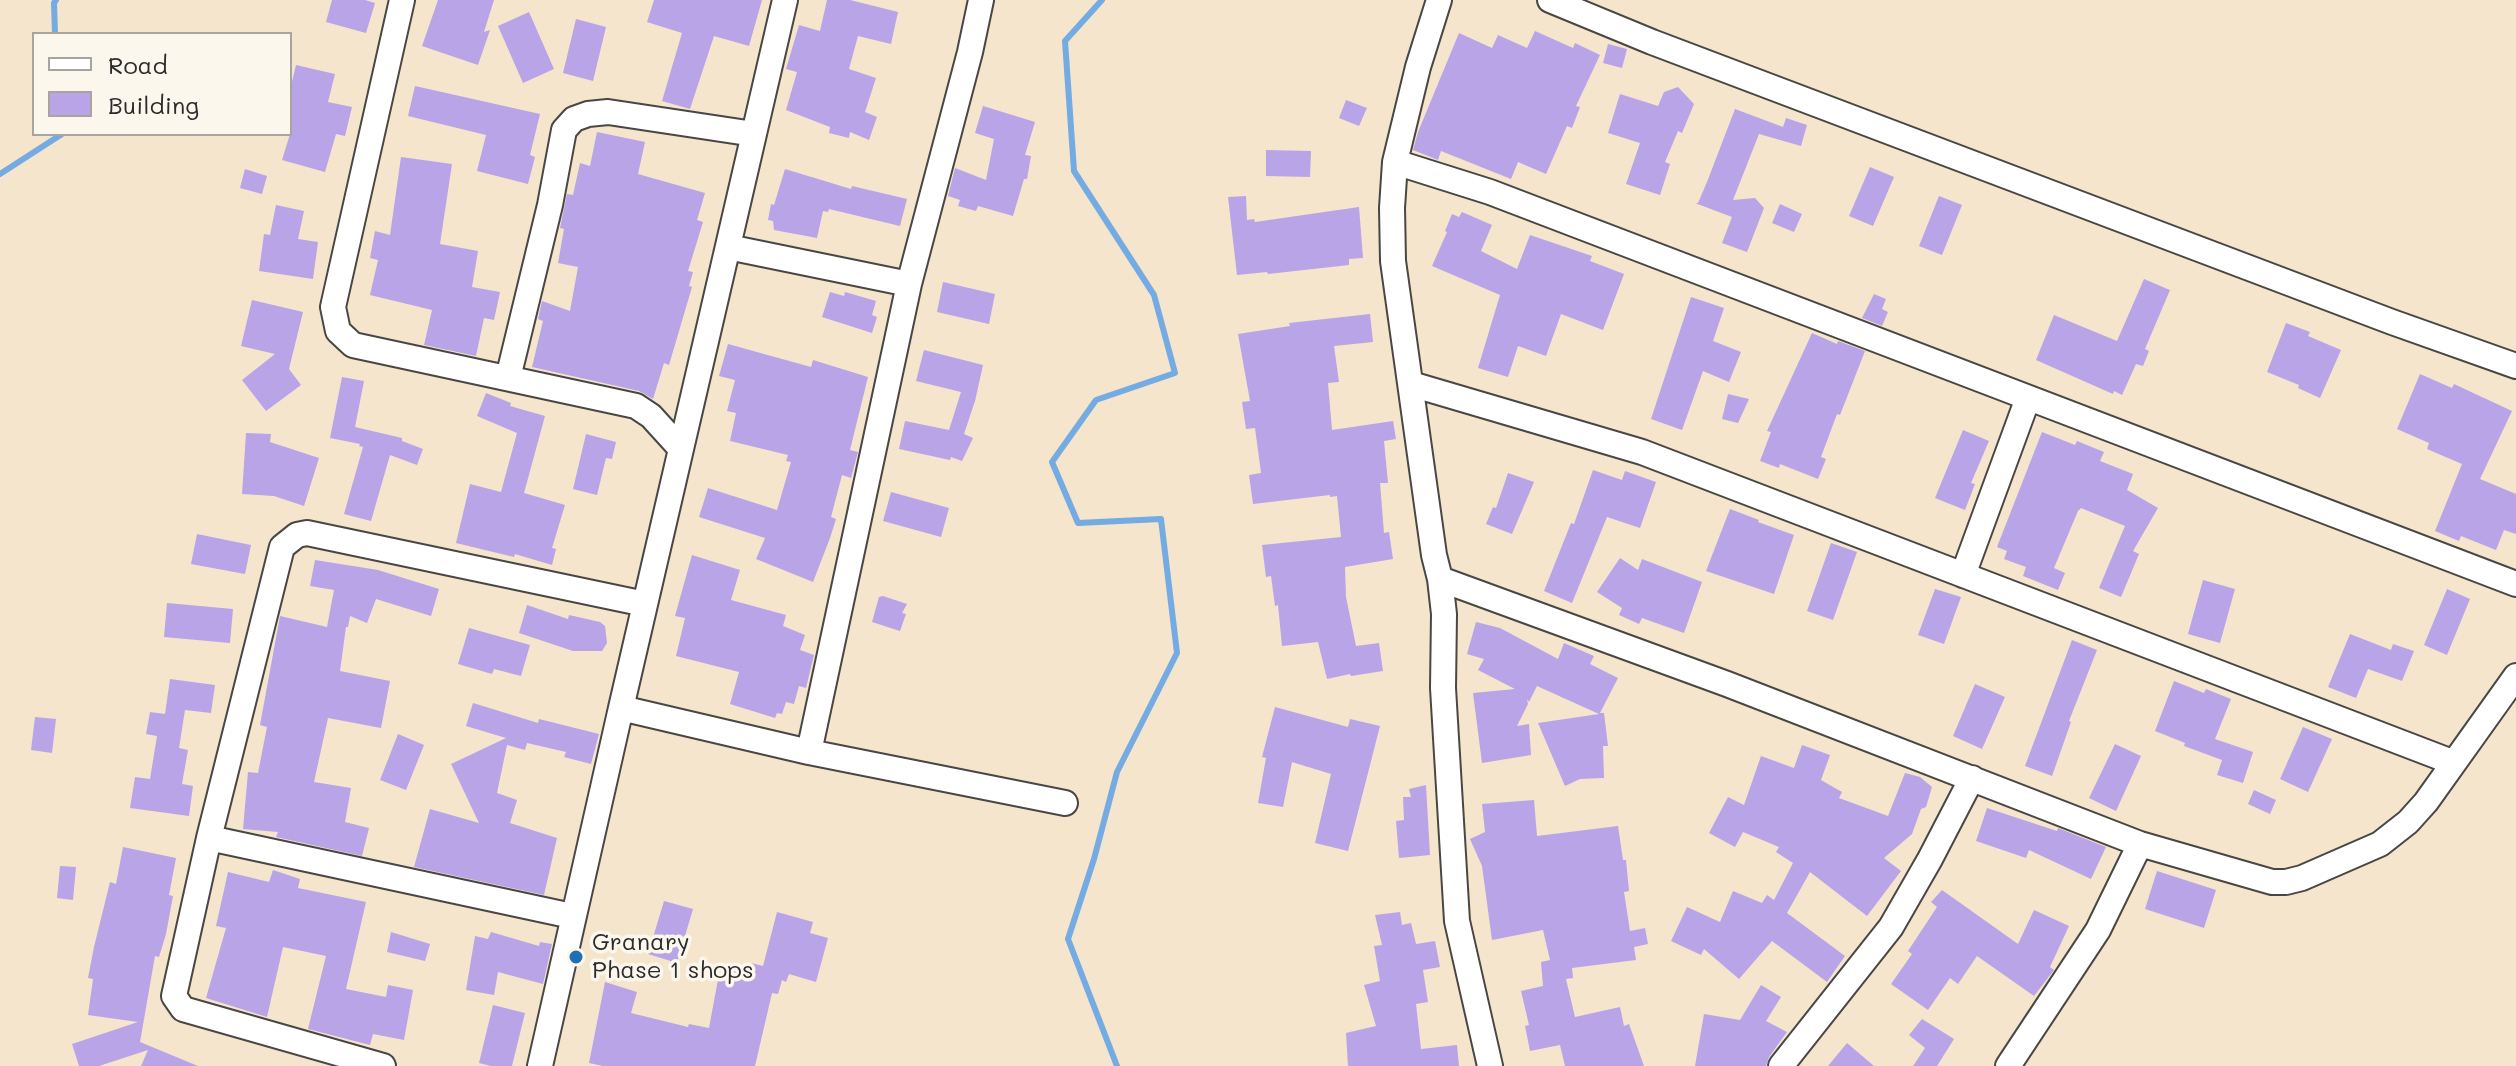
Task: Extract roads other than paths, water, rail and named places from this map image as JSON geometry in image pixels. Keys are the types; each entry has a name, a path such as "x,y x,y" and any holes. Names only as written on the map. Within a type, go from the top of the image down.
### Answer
{"street":[{"path":"402,0 333,307 338,331 353,345 636,406 651,416 681,449"},
{"path":"540,1066 572,916 785,0"},
{"path":"809,752 909,284 981,0"},
{"path":"1439,0 1418,67 1395,162 1393,261 1444,614 1443,688 1457,921 1490,1066"},
{"path":"1550,0 1652,42 2516,366"},
{"path":"508,378 550,205 564,130 574,119 608,112 754,134"},
{"path":"1395,162 1490,192 2516,584"},
{"path":"728,247 909,284"},
{"path":"1411,384 1642,452 2452,762"},
{"path":"1963,575 2028,398"},
{"path":"383,1066 183,1009 174,996 209,838 282,547 297,535 307,533 645,604"},
{"path":"1440,579 2140,844 2255,879 2286,882 2380,844 2408,822 2426,802 2516,676"},
{"path":"621,708 809,752 1065,803"},
{"path":"1781,1066 1891,927 1972,778"},
{"path":"209,838 572,916"},
{"path":"2008,1066 2098,930 2140,844"}],"waterway":[{"path":"55,32 56,0"},
{"path":"1102,0 1065,41 1074,171 1154,295 1175,373 1096,400 1052,462 1078,523 1161,519 1177,653 1117,772 1094,859 1068,939 1117,1066"},
{"path":"0,174 59,136"}],"place":[{"name":"Granary Phase 1 shops","path":"576,957"}]}
